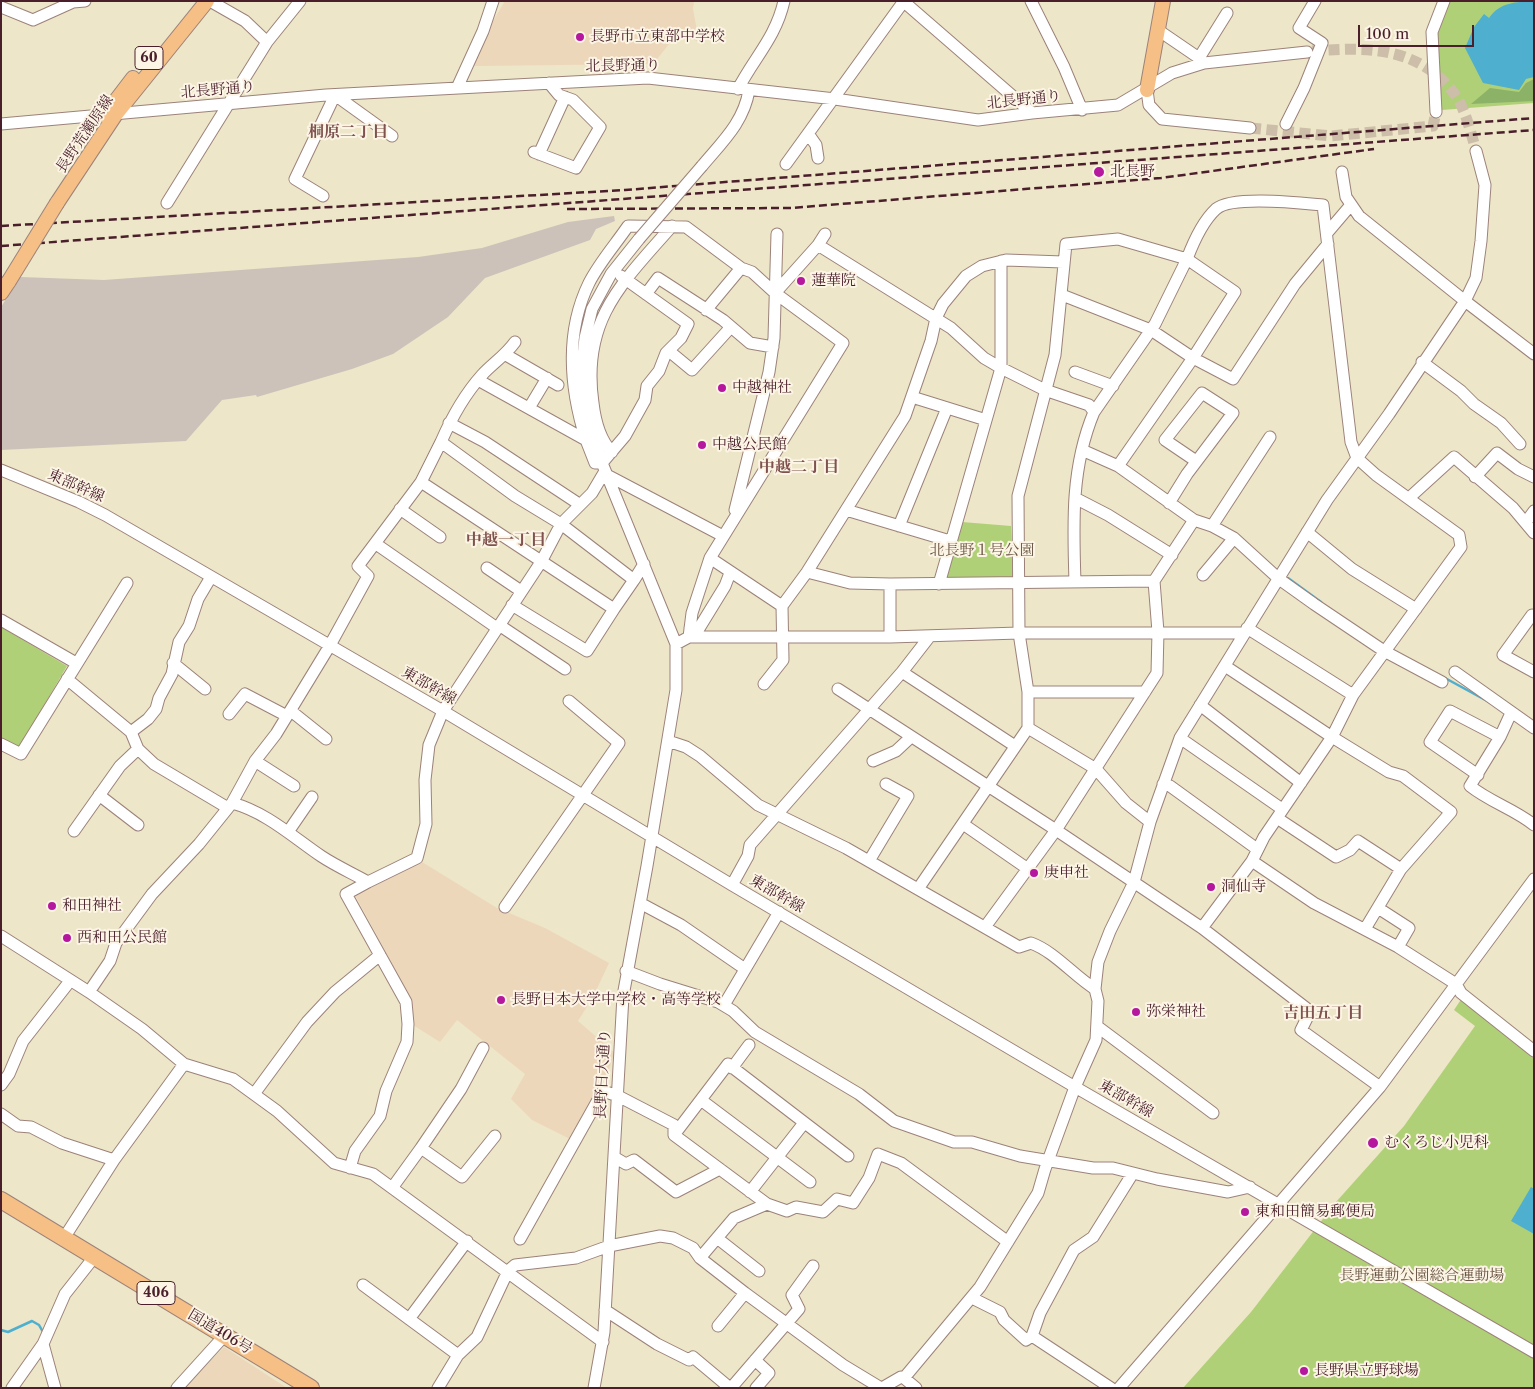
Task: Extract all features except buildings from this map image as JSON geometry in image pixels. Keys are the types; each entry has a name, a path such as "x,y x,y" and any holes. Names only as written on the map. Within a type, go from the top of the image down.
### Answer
{"highway":[{"name":"国道406号","path":"1,1200 310,1388"}],"main road":[{"name":"長野荒瀬原線","path":"1,293 4,279 110,115 196,1"},
{"name":"長野荒瀬原線","path":"110,115 208,1"},
{"path":"1147,90 1163,1"}],"street":[{"path":"1,7 33,20 73,2 85,1"},
{"path":"208,1 245,21 267,42"},
{"path":"167,203 267,42 300,1"},
{"path":"457,88 483,31 493,1"},
{"path":"730,573 725,586 698,630 690,633 676,644 605,470 584,406 581,373 588,323 600,290 740,119 746,107 743,89 752,63 758,59 774,29 784,1"},
{"path":"786,164 835,99 903,1 1032,113"},
{"path":"1286,124 1304,88 1322,42 1299,28 1315,1"},
{"path":"1436,112 1432,32 1444,1"},
{"path":"1035,4 1082,110"},
{"path":"1158,30 1199,58 1227,13"},
{"name":"北長野通り","path":"1,124 335,95 648,78 835,99 978,120 1032,113 1118,106 1147,90 1172,72 1204,63 1307,52"},
{"path":"549,83 559,95 573,100 600,127 576,168 536,153 564,97"},
{"path":"1147,90 1149,105 1162,120 1250,128"},
{"path":"323,196 295,179 335,95 392,136"},
{"path":"809,135 816,145 818,158"},
{"path":"904,1378 972,1298 1038,1193 1075,1087 1092,1052 1098,1027 1098,1001 1095,989 1098,962 1102,949 1134,882 1162,784 1180,738 1245,630 1280,579 1327,500 1465,301 1476,278 1485,185 1476,151"},
{"path":"1342,172 1346,198 1359,216 1534,354"},
{"path":"1076,582 1075,479 1082,442 1094,412 1151,330 1186,259 1216,209 1229,203 1270,201 1323,204 1351,442 1357,458 1459,535 1461,547 1353,694 1332,736 1280,813 1257,849 1252,861 1202,928"},
{"path":"1062,295 1151,330 1193,358 1233,379 1295,284 1350,206"},
{"path":"690,633 692,612 710,558 843,343 775,292 752,272 741,268 686,227 628,226 604,264 588,284 572,341 572,378 575,406 594,463 723,536"},
{"path":"612,452 606,446 598,425 590,370 593,347 602,318 623,278 672,226"},
{"path":"735,510 769,372 773,347 776,309 777,234"},
{"path":"775,292 818,245 825,234"},
{"path":"918,889 1028,728 1028,692 1019,633 1017,583 1018,496 1055,355 1066,244 1118,239 1138,243 1186,259 1235,292 1193,358 1118,466"},
{"path":"818,245 936,318 963,337 984,358 1045,390 1089,405 1094,412"},
{"path":"764,684 783,660 782,606 807,572 905,416 936,318 943,304 966,276 975,269 1002,261 1063,262"},
{"path":"939,584 1001,368 1002,261"},
{"path":"706,310 741,268"},
{"path":"350,1168 355,1151 380,1116 386,1091 407,1042 408,1024 406,1002 346,894 417,858 426,824 425,780 429,745 443,711 541,562 561,524 592,493 605,470 612,452 625,436 645,400 647,386 660,371 669,351 681,338 688,324 623,278"},
{"path":"646,294 658,278 731,327 750,343 773,347"},
{"path":"669,351 692,370 731,327"},
{"path":"89,992 110,961 116,943 152,894 199,844 230,806 255,761 289,714 368,576 358,566 421,482 449,423 478,380 506,354 515,342"},
{"path":"506,354 558,385"},
{"path":"1422,362 1461,391 1474,404 1502,423 1520,444"},
{"path":"1075,372 1113,386"},
{"path":"528,408 547,378"},
{"path":"478,380 586,440"},
{"path":"1169,503 1196,461 1233,413 1202,393 1165,440 1196,461"},
{"path":"912,397 986,420"},
{"path":"899,526 947,408"},
{"path":"449,423 485,442 580,504"},
{"path":"1212,526 1270,437"},
{"path":"441,442 515,496 561,524 634,580"},
{"path":"1082,450 1118,466 1194,520 1212,526 1234,538 1280,579 1442,682"},
{"path":"1475,477 1497,452 1518,469 1534,477"},
{"path":"1409,498 1454,457 1475,477 1508,503 1534,533"},
{"name":"東部幹線","path":"1,470 88,507 211,577 329,647 443,711 732,885 1075,1087 1534,1352"},
{"path":"421,482 614,609"},
{"path":"1075,498 1108,515 1172,555"},
{"path":"400,509 440,537"},
{"path":"846,510 950,541"},
{"path":"1526,522 1534,511"},
{"path":"984,927 1056,830 1157,673 1158,632 1154,581 1194,520"},
{"path":"1307,532 1352,569 1416,609"},
{"path":"1204,575 1234,538"},
{"path":"376,544 565,669"},
{"path":"710,558 782,606"},
{"path":"512,605 587,651 644,564"},
{"path":"487,568 521,591"},
{"path":"807,572 850,583 939,584 1154,581"},
{"path":"131,732 148,719 156,709 172,674 179,642 188,626 198,599 211,577"},
{"path":"1,744 21,754 127,582"},
{"path":"890,584 890,637"},
{"path":"1534,617 1532,615 1503,655 1534,672"},
{"path":"1,620 76,663"},
{"path":"690,633 783,637 890,637 1245,630 1353,694"},
{"path":"732,885 748,856 750,845 902,672 930,636"},
{"name":"長野日大通り","path":"594,1388 603,1342 621,1016 626,971 652,836 676,690 676,644"},
{"path":"173,663 205,689"},
{"path":"1225,666 1389,772 1403,776 1450,812 1401,869 1365,929"},
{"path":"902,672 1015,746"},
{"path":"1455,672 1534,728"},
{"path":"67,679 131,732 138,749 154,764 230,806 245,807 288,832 322,857 368,882"},
{"path":"838,689 1056,830 1202,928 1306,1008 1309,1014 1301,1030 1380,1087"},
{"path":"1028,692 1145,692"},
{"path":"229,714 245,694 289,714 326,740"},
{"path":"504,907 619,743 569,701"},
{"path":"1200,705 1300,783"},
{"path":"1478,774 1430,742 1450,711 1500,737"},
{"path":"1511,713 1500,737 1470,786 1486,800 1534,825"},
{"path":"1028,728 1096,769 1126,803 1150,822"},
{"path":"873,761 896,751 910,737"},
{"path":"1180,738 1336,857 1350,850 1358,841 1401,869"},
{"path":"668,741 686,747 700,756 741,793 758,805 869,861 1019,947 1031,943 1041,946 1071,972 1095,989"},
{"path":"74,831 120,766 138,749"},
{"path":"255,761 294,786"},
{"path":"869,861 908,796 886,784"},
{"path":"1162,784 1170,786 1257,849"},
{"path":"99,795 138,825"},
{"path":"288,832 312,798"},
{"path":"962,824 1028,869"},
{"path":"1252,861 1314,903 1398,947 1456,984 1461,993 1534,1050"},
{"path":"1119,1388 1380,1087 1534,880"},
{"path":"640,902 682,926 745,970"},
{"path":"1378,908 1409,928 1398,947"},
{"path":"724,1006 779,912"},
{"path":"1,936 89,992 142,1029 184,1064 233,1079 277,1111 334,1162 373,1174 603,1342"},
{"path":"254,1094 306,1022 335,992 380,955"},
{"path":"626,971 724,1006 733,1011 755,1032 858,1094 894,1121 954,1142 972,1142 1020,1156 1093,1168 1113,1168 1228,1192 1250,1187"},
{"path":"1,1085 9,1074 23,1041 70,981"},
{"path":"1098,1027 1213,1113"},
{"path":"732,1068 749,1045"},
{"path":"392,1188 461,1089 483,1048"},
{"path":"64,1238 114,1160 184,1064"},
{"path":"674,1135 728,1064 848,1156"},
{"path":"520,1239 603,1091 618,1096 674,1125 674,1135"},
{"path":"701,1100 810,1182"},
{"path":"1,1114 18,1126 31,1127 62,1142 114,1160"},
{"path":"750,1192 804,1123"},
{"path":"674,1135 767,1204 787,1211 796,1207 823,1212 837,1199 853,1203 869,1178 878,1154 901,1163 1008,1242"},
{"path":"421,1148 462,1177 495,1136"},
{"path":"614,1157 626,1164 634,1160 676,1192 720,1169"},
{"path":"972,1298 1000,1312 1004,1320 1026,1340 1032,1336 1040,1313 1074,1250 1093,1237 1133,1173"},
{"path":"700,1258 734,1218 767,1204"},
{"path":"438,1388 458,1355 477,1337 508,1271 515,1265 576,1258 609,1246 660,1236 674,1238 693,1248 700,1258 745,1294 843,1365 881,1388 901,1377 916,1388"},
{"path":"717,1238 759,1271"},
{"path":"409,1319 467,1242"},
{"path":"12,1388 43,1344 66,1294 95,1256"},
{"path":"605,1310 657,1344 689,1360 693,1357 731,1388 799,1309 792,1295 813,1266"},
{"path":"363,1285 458,1355"},
{"path":"718,1326 745,1294"},
{"path":"177,1388 225,1335"},
{"path":"1032,1336 1112,1388"},
{"path":"43,1344 55,1388"},
{"path":"754,1360 769,1373 756,1388"}],"shaded area":[{"name":"長野市立東部中学校","path":"505,1 694,1 693,9 699,42 678,33 657,59 649,64 473,66 493,21"},
{"path":"614,216 615,221 596,229 590,240 485,278 448,317 393,354 352,369 257,397 256,395 222,400 186,441 1,450 1,307 20,277 104,280 418,257 482,248 568,222"},
{"name":"長野日本大学中学校・高等学校","path":"422,862 497,908 545,928 609,963 593,997 578,1021 615,1053 593,1111 570,1139 532,1120 511,1099 525,1074 457,1020 440,1042 413,1025 411,999 355,895"},
{"path":"224,1347 287,1388 183,1388"}],"green space":[{"path":"1444,1 1534,1 1534,103 1442,110 1435,41"},
{"path":"1534,79 1534,101 1471,104 1490,88 1519,92 1526,83"},
{"name":"北長野１号公園","path":"962,522 1011,526 1013,578 947,580 945,576"},
{"path":"1,627 67,666 19,748 1,738"},
{"name":"長野運動公園総合運動場","path":"1462,998 1534,1054 1534,1388 1183,1388 1251,1312 1336,1202 1404,1126 1475,1026 1454,1010"}],"water":[{"path":"1534,1 1534,77 1526,79 1519,90 1483,83 1465,48 1474,27 1484,14 1489,18 1503,6"},
{"path":"1531,1187 1534,1189 1534,1234 1511,1221"}],"waterway":[{"path":"1288,578 1321,602"},
{"path":"1445,678 1489,702"},
{"path":"1,1330 8,1332 32,1321 39,1325 43,1332"}],"tunnel":[{"path":"1312,51 1346,49 1378,51 1410,59 1425,67 1439,77 1458,98 1476,151"},
{"path":"1250,128 1331,136 1433,126 1436,112"}],"railway":[{"path":"1,226 625,190 1534,118"},
{"path":"1,246 1534,130"},
{"path":"567,209 791,208 1161,178 1374,149"}],"place":[{"name":"長野市立東部中学校","path":"580,37"},
{"name":"北長野","path":"1099,172"},
{"name":"蓮華院","path":"801,281"},
{"name":"中越神社","path":"722,388"},
{"name":"中越公民館","path":"702,445"},
{"name":"庚申社","path":"1034,873"},
{"name":"洞仙寺","path":"1211,887"},
{"name":"和田神社","path":"52,906"},
{"name":"西和田公民館","path":"67,938"},
{"name":"長野日本大学中学校・高等学校","path":"501,1000"},
{"name":"弥栄神社","path":"1136,1012"},
{"name":"むくろじ小児科","path":"1373,1143"},
{"name":"東和田簡易郵便局","path":"1245,1212"},
{"name":"長野県立野球場","path":"1304,1371"}],"district":[{"name":"桐原二丁目","path":"348,132"},
{"name":"中越二丁目","path":"799,467"},
{"name":"中越一丁目","path":"506,540"},
{"name":"吉田五丁目","path":"1323,1013"}]}
